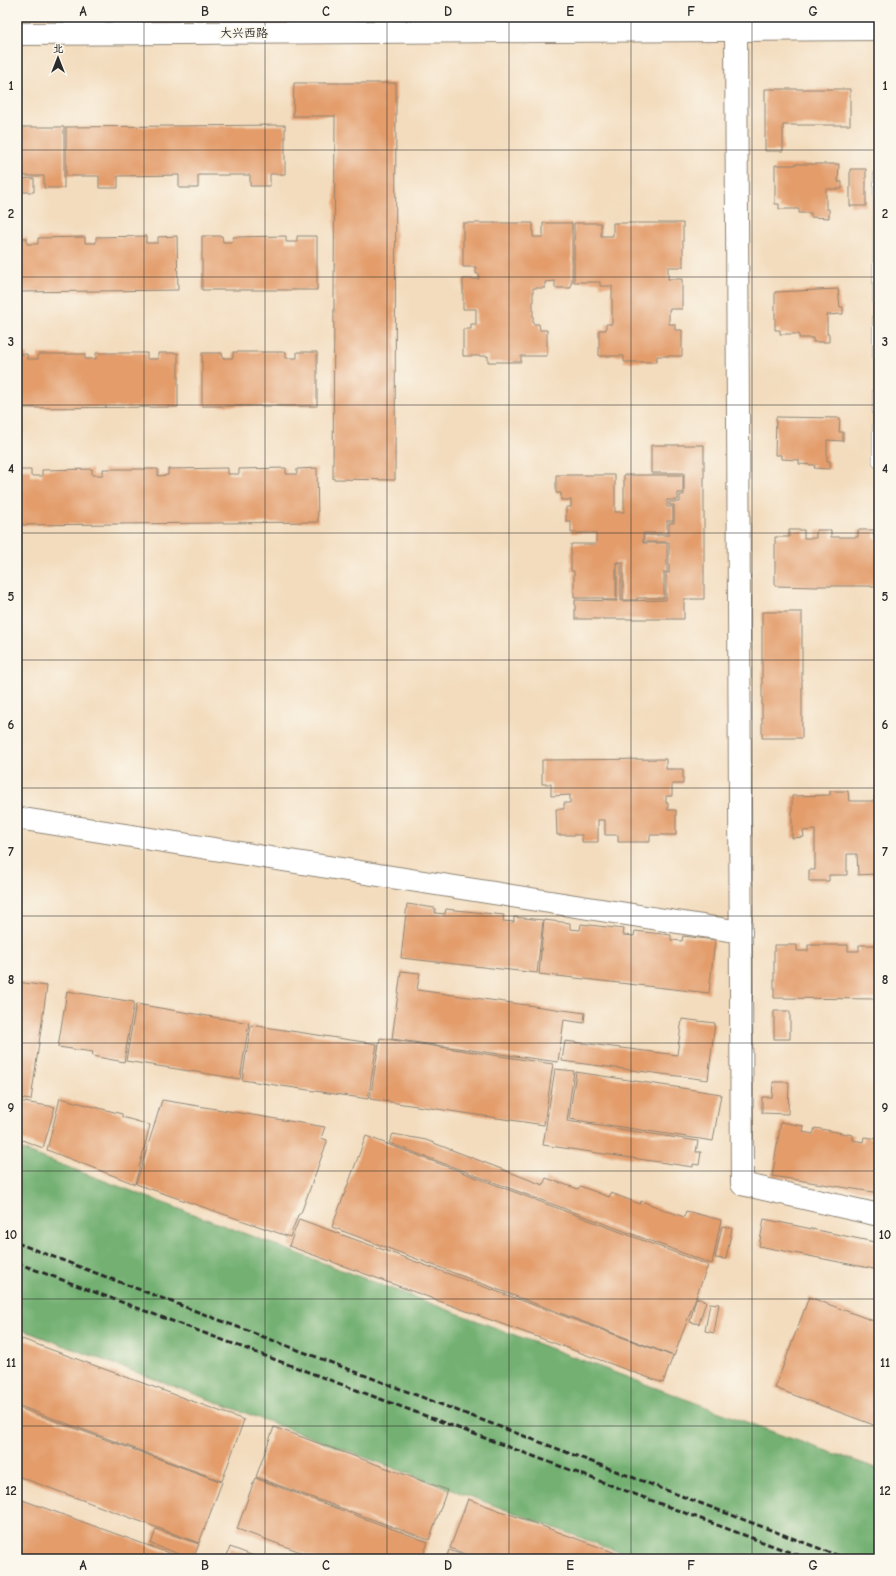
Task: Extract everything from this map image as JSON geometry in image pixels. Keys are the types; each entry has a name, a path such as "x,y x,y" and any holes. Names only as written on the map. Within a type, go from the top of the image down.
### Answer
{"street":[{"name":"大兴西路","path":"17,34 879,29"},
{"path":"736,30 742,1184 879,1215"},
{"path":"17,818 741,932"}],"lane":[{"path":"878,462 879,175"}],"green space":[{"path":"17,1148 781,1435 879,1469 879,1559 638,1559 17,1328"}],"building":[{"path":"294,83 396,83 395,480 333,479 335,116 293,116"},
{"path":"765,89 850,89 850,125 783,125 783,151 765,151"},
{"path":"285,125 285,174 270,174 270,186 250,186 250,175 198,175 198,188 179,188 179,175 118,176 118,188 99,188 99,176 66,176 66,127"},
{"path":"17,127 64,127 64,188 44,188 44,176 17,176"},
{"path":"839,164 838,182 842,182 842,189 826,189 826,209 829,209 829,218 811,217 811,213 799,213 799,209 779,209 779,204 775,204 775,165"},
{"path":"850,169 866,169 866,206 850,206"},
{"path":"34,178 34,192 17,192 17,179"},
{"path":"463,223 533,223 533,237 543,237 543,223 572,223 571,288 555,288 555,281 545,282 545,288 533,288 533,324 539,324 540,330 547,330 547,356 521,356 521,362 488,362 488,356 463,356 463,329 471,329 471,324 476,324 476,309 463,309 463,279 479,279 479,274 476,274 476,267 463,267"},
{"path":"574,223 601,223 601,236 613,236 613,223 683,223 683,267 668,267 668,279 682,279 682,309 669,309 669,324 675,324 675,330 682,330 682,356 657,356 657,362 624,362 624,356 599,356 599,330 606,330 606,324 612,324 612,286 600,286 600,282 574,282"},
{"path":"146,236 146,243 158,243 158,237 177,236 178,290 17,292 17,238 27,238 27,244 38,244 38,238 85,237 85,243 96,243 96,237"},
{"path":"202,236 222,236 223,242 233,242 233,237 286,236 286,242 297,242 297,236 317,236 317,290 202,290"},
{"path":"838,289 840,307 843,307 843,314 827,315 827,334 829,334 829,342 813,342 813,338 799,338 799,334 780,334 780,330 775,330 775,292"},
{"path":"233,352 286,352 286,358 297,358 297,352 317,352 317,406 202,406 202,353 222,353 223,358 233,358"},
{"path":"96,353 147,353 147,359 158,359 158,353 178,353 178,407 17,408 17,354 27,354 27,359 38,359 38,354 85,354 85,359 96,359"},
{"path":"776,417 840,418 839,432 843,432 843,441 827,440 827,461 830,461 830,469 814,468 815,465 799,464 799,460 781,459 781,455 775,455"},
{"path":"651,445 704,445 704,599 684,599 684,619 575,619 575,600 617,601 617,563 621,563 621,601 666,600 666,573 669,573 669,542 644,542 644,535 669,535 669,523 674,523 674,505 669,505 669,502 680,502 680,495 684,495 684,473 651,473"},
{"path":"228,468 228,474 239,474 239,469 286,468 286,474 297,474 297,469 317,468 318,522 18,525 18,470 31,470 31,476 42,476 42,470 92,469 92,475 103,475 103,469 158,469 158,476 168,475 168,469"},
{"path":"556,475 615,475 615,512 624,512 624,475 683,475 683,493 678,493 678,500 667,500 667,507 673,507 673,521 667,521 667,533 643,533 643,543 667,543 667,572 664,572 664,598 637,598 637,600 623,600 623,562 616,562 616,600 603,600 603,598 574,598 574,571 571,571 571,544 596,544 596,533 571,533 571,521 566,521 566,507 571,507 571,500 561,500 561,493 556,493"},
{"path":"789,530 804,530 804,538 816,538 816,530 831,530 831,537 858,537 858,530 874,530 874,538 879,538 879,587 775,586 775,537 789,537"},
{"path":"762,612 802,612 802,738 762,738"},
{"path":"666,759 666,769 683,769 683,784 672,784 672,796 666,796 668,810 676,810 676,835 650,835 650,842 618,842 618,835 605,835 605,820 598,820 598,842 582,842 582,835 557,835 556,809 564,809 564,803 570,803 570,795 551,796 551,784 542,784 542,760"},
{"path":"830,791 848,791 849,801 875,801 874,796 879,796 879,881 875,881 874,874 858,875 857,854 847,854 847,875 829,875 829,881 809,881 809,870 815,870 815,830 803,831 804,837 792,838 792,796 830,795"},
{"path":"407,904 435,908 435,913 445,914 446,909 504,915 503,921 514,922 514,917 543,920 537,973 401,958"},
{"path":"544,920 570,923 570,929 580,930 581,924 624,929 623,935 634,936 635,931 671,935 671,940 682,941 683,936 715,940 709,993 539,974"},
{"path":"774,945 797,945 797,951 808,951 808,945 848,945 848,951 859,951 859,945 879,945 879,999 774,998"},
{"path":"401,971 420,973 417,990 585,1013 584,1023 564,1020 558,1062 392,1039"},
{"path":"17,982 47,986 31,1100 17,1098"},
{"path":"67,991 134,1002 124,1062 92,1056 93,1052 58,1047"},
{"path":"136,1004 249,1023 240,1079 126,1061"},
{"path":"774,1011 790,1011 790,1039 774,1039"},
{"path":"682,1019 715,1023 708,1080 562,1061 565,1041 677,1055"},
{"path":"251,1025 377,1044 368,1099 242,1080"},
{"path":"380,1038 553,1064 544,1125 370,1099"},
{"path":"555,1069 574,1071 567,1121 698,1141 696,1152 701,1152 699,1165 693,1164 693,1167 543,1145"},
{"path":"576,1072 721,1094 713,1141 569,1119"},
{"path":"773,1082 789,1082 788,1114 762,1113 762,1097 772,1097"},
{"path":"60,1098 122,1114 122,1117 150,1125 135,1184 47,1150"},
{"path":"162,1100 325,1127 321,1138 327,1140 327,1142 301,1213 298,1215 290,1237 136,1184"},
{"path":"17,1101 55,1107 43,1148 17,1138"},
{"path":"781,1122 804,1126 803,1132 813,1134 815,1128 853,1135 853,1140 863,1142 864,1137 879,1139 879,1193 772,1176"},
{"path":"393,1134 426,1140 543,1185 546,1178 578,1189 580,1186 609,1197 611,1193 640,1204 641,1201 684,1217 686,1211 721,1220 712,1264 389,1143"},
{"path":"366,1136 708,1265 674,1356 332,1227"},
{"path":"299,1219 673,1356 663,1383 289,1246"},
{"path":"764,1219 879,1243 879,1270 759,1246"},
{"path":"722,1226 732,1228 726,1259 715,1258"},
{"path":"809,1297 879,1323 879,1427 775,1388"},
{"path":"696,1298 706,1301 699,1324 690,1322"},
{"path":"710,1303 719,1304 714,1333 705,1331"},
{"path":"22,1339 244,1420 222,1481 17,1405 17,1353"},
{"path":"17,1407 222,1482 199,1543 17,1476"},
{"path":"274,1427 447,1490 429,1540 256,1477"},
{"path":"255,1478 428,1542 422,1559 320,1559 237,1529"},
{"path":"17,1498 185,1559 17,1559"},
{"path":"468,1499 632,1559 478,1559 450,1548"},
{"path":"156,1529 199,1544 193,1559 151,1544"},
{"path":"230,1547 262,1559 226,1559"},
{"path":"449,1550 473,1559 446,1559"}],"railway":[{"path":"17,1243 847,1559"},
{"path":"17,1263 808,1559"}]}
